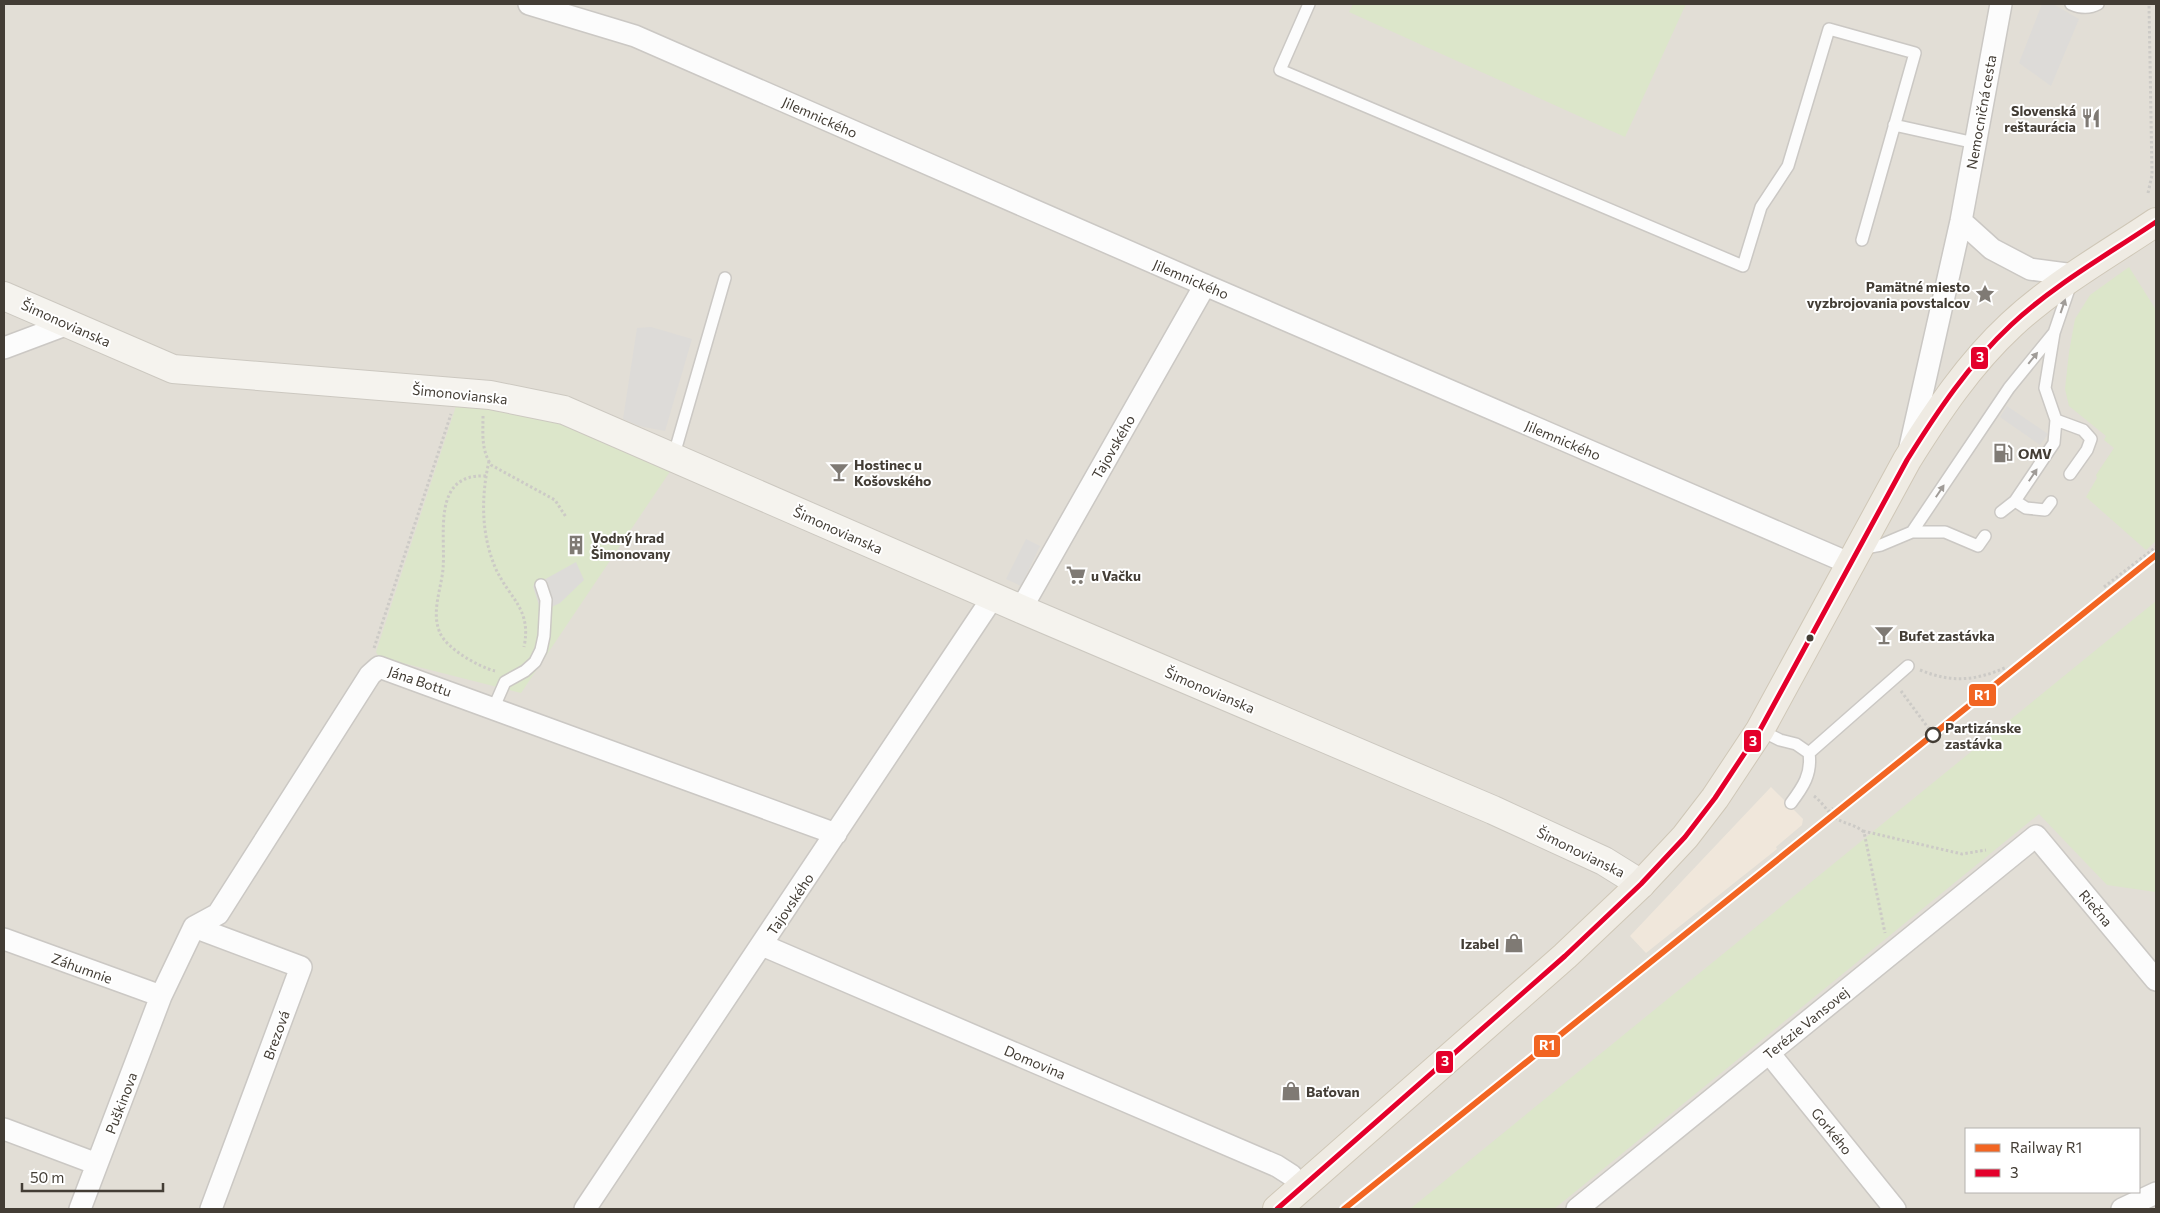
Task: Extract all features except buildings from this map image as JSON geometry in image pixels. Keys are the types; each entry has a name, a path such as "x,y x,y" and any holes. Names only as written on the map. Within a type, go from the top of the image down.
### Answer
{"main road":[{"path":"1277,1209 1551,968 1641,884 1686,837 1716,798 1760,730 1907,460 1946,401 2011,325 2074,275 2151,229"}],"street":[{"name":"Jilemnického","path":"529,4 635,36 1205,285 1855,556"},
{"name":"Nemocničná cesta","path":"1907,460 1961,221 1996,5"},
{"path":"1961,221 1992,249 2030,269 2074,275"},
{"name":"Tajovského","path":"1021,609 1205,285"},
{"name":"Šimonovianska","path":"4,296 173,369 490,395 564,410 993,597 1493,810 1604,861 1641,884"},
{"path":"4,348 68,324"},
{"name":"Tajovského","path":"585,1209 993,597"},
{"name":"Jána Bottu","path":"194,927 218,914 370,675 379,666 836,834"},
{"name":"Terézie Vansovej","path":"1576,1209 2036,836"},
{"name":"Riečna","path":"2036,836 2156,980"},
{"path":"161,996 194,927"},
{"name":"Brezová","path":"194,927 301,967 211,1209"},
{"name":"Záhumnie","path":"4,939 161,996"},
{"name":"Domovina","path":"762,945 1277,1166 1303,1188"},
{"name":"Puškinova","path":"80,1209 161,996"},
{"name":"Gorkého","path":"1769,1053 1895,1209"},
{"path":"4,1129 97,1164"},
{"path":"2122,1209 2156,1193"}],"lane":[{"path":"1309,4 1280,70 1743,266 1761,207 1788,166 1829,29 1915,53 1862,240"},
{"path":"2071,4 2079,8 2092,7 2098,4"},
{"path":"1894,125 1975,143"},
{"path":"2001,512 2015,501 2054,444 2056,420 2045,388 2054,333 2074,275"},
{"path":"673,458 725,278"},
{"path":"1912,532 2008,388 2054,333"},
{"path":"2056,420 2083,430 2091,439 2087,450 2070,474"},
{"path":"2015,501 2026,508 2045,510 2051,502"},
{"path":"1855,556 1912,532 1945,532 1978,546 1985,536"},
{"path":"494,707 505,682 525,671 535,662 541,650 544,636 546,600 541,585"},
{"path":"1809,754 1892,678 1908,666"},
{"path":"1760,730 1780,740 1796,744 1809,754 1810,772 1803,787 1791,803"}],"path":[{"path":"2148,193 2152,175 2149,4"},
{"path":"379,666 375,660 373,649 458,392"},
{"path":"483,415 483,447 490,463 555,500 566,517"},
{"path":"490,463 486,476 483,504 485,538 495,567 525,616 526,626 523,650"},
{"path":"486,476 475,476 465,479 448,496 444,510 442,544 444,560 436,608 436,622 441,635 463,655 480,666 501,672"},
{"path":"2104,587 2156,546"},
{"path":"1908,666 1954,680 1992,673 2007,667"},
{"path":"1892,678 1929,730"},
{"path":"1803,787 1820,801 1829,812 1840,820 1855,825 1862,831 1962,854 1992,849 2016,853"},
{"path":"1829,812 1833,808"},
{"path":"1862,831 1885,932 1886,958"}],"shaded area":[{"path":"4,4 2156,4 2156,1209 4,1209"},
{"path":"2042,4 2053,4 2079,19 2051,86 2019,63"},
{"path":"651,327 692,339 665,431 639,426 623,419 637,328"},
{"path":"2007,406 2048,434 2040,445 2000,417"},
{"path":"1026,539 1040,546 1021,586 1006,579"},
{"path":"576,562 584,580 560,603 541,612 533,586"},
{"path":"1771,787 1803,819 1802,825 1776,847 1777,849 1646,953 1630,936"}],"green space":[{"path":"1353,4 1686,4 1625,137 1349,12"},
{"path":"2129,267 2156,310 2156,541 2146,550 2086,497 2097,478 2096,475 2114,448 2104,440 2106,436 2069,406 2065,389 2075,319 2090,295"},
{"path":"456,406 489,407 569,424 671,470 521,693 379,657 376,652"},
{"path":"2156,601 2156,892 2107,885 2039,814 1554,1209 1410,1209"}],"rail line":[{"name":"R1","path":"1344,1209 2156,555"}],"transit line":[{"name":"3","path":"1277,1209 1565,956 1641,884 1685,837 1715,798 1760,730 1907,460 1954,389 1981,356 2028,310 2063,283 2156,222"}],"place":[{"name":"Slovenská reštaurácia","path":"2091,118"},
{"name":"Pamätné miesto vyzbrojovania povstalcov","path":"1985,294"},
{"name":"OMV","path":"2003,453"},
{"name":"Hostinec u Košovského","path":"839,472"},
{"name":"Vodný hrad Šimonovany","path":"576,545"},
{"name":"u Vačku","path":"1076,575"},
{"name":"Bufet zastávka","path":"1884,635"},
{"name":"Partizánske zastávka","path":"1933,735"},
{"name":"Izabel","path":"1514,943"},
{"name":"Baťovan","path":"1291,1091"}]}
